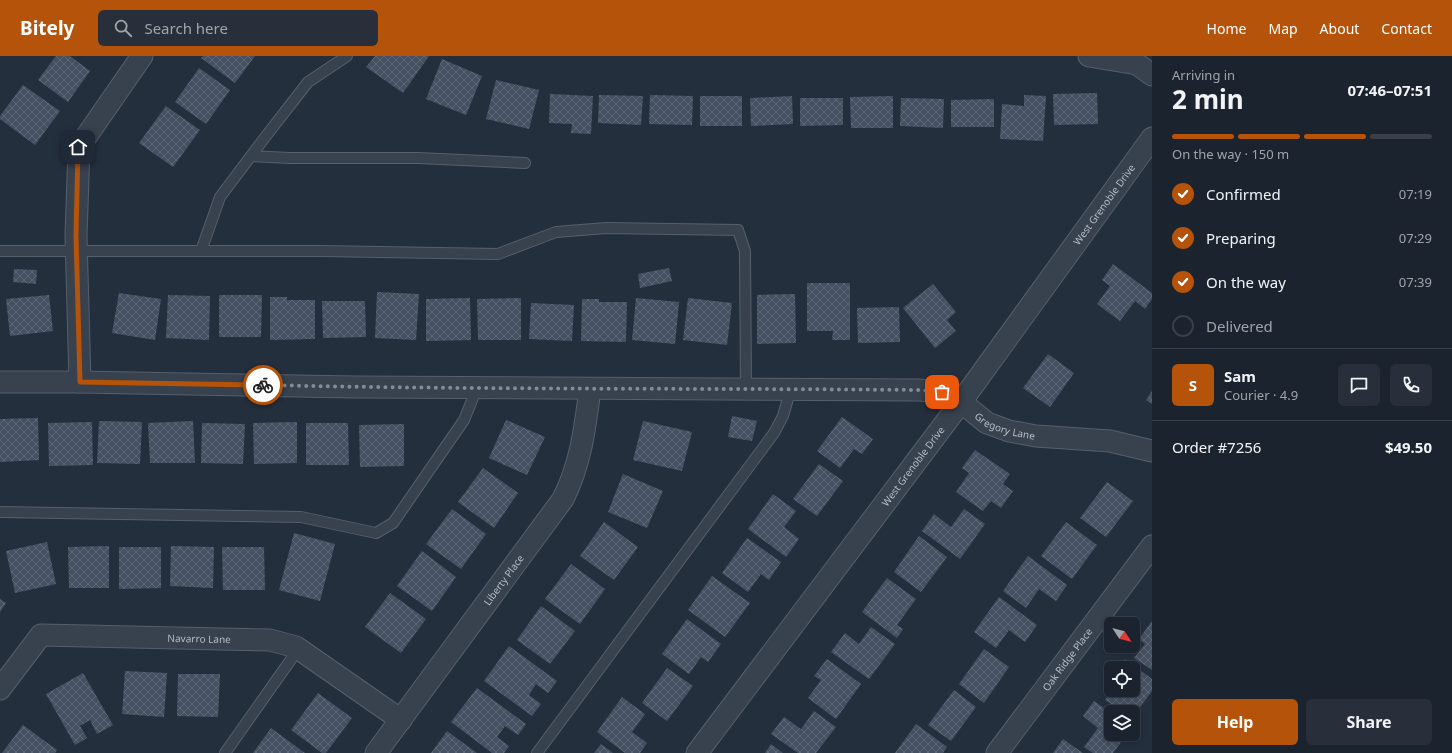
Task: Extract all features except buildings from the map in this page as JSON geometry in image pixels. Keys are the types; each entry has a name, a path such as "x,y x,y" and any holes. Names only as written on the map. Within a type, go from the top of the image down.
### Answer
{"street":[{"path":"80,382 76,250 78,147 142,56"},
{"path":"1089,56 1137,64 1152,75"},
{"name":"West Grenoble Drive","path":"697,753 961,402 1152,138"},
{"name":"Gregory Lane","path":"0,382 478,388 791,388 919,390 942,392 961,402 987,423 1009,431 1036,436 1110,441 1152,451"},
{"name":"Liberty Place","path":"376,753 563,499 571,483 584,439 590,388"},
{"name":"Oak Ridge Place","path":"997,753 1152,546"},
{"name":"Navarro Lane","path":"0,690 41,635 270,640 296,647 401,720"}],"lane":[{"path":"201,252 220,197 308,82 347,56"},
{"path":"251,156 290,158 418,158 525,163"},
{"path":"0,251 76,250 498,254 556,232 606,228 738,230 744,251 746,388"},
{"path":"0,512 301,517 376,533 393,523 398,516 464,420 478,388"},
{"path":"537,753 774,433 783,416 791,388"},
{"path":"225,753 292,658 296,647"}],"way so far":[{"path":"263,385 520,388 767,388 919,390 942,392"}],"route":[{"path":"78,147 76,236 80,382 263,385"}]}
